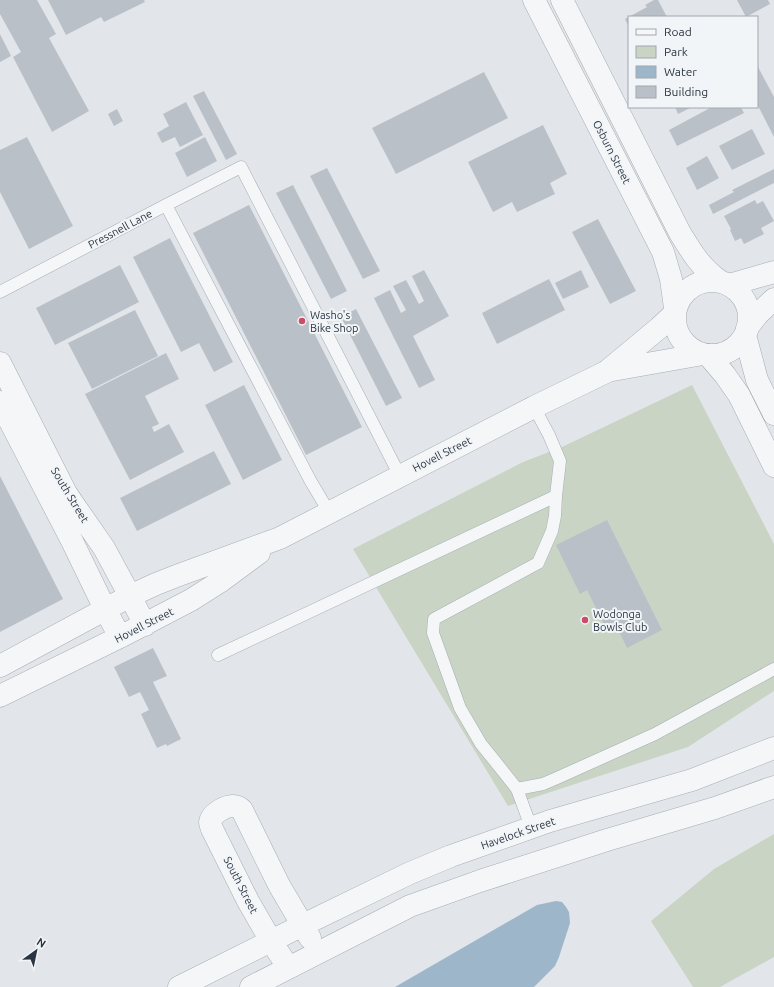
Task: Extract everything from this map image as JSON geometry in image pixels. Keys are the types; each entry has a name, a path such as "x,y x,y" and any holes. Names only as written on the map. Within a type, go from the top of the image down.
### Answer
{"street":[{"name":"Osburn Street","path":"534,0 663,252 671,279 675,311"},
{"path":"562,0 680,233 701,265 741,296 747,307 749,318 746,331 754,370 757,380 774,414"},
{"path":"774,272 725,284 711,281 694,286 682,296 675,311 675,327 682,340 691,348 706,354 722,354 732,349 761,311 774,299"},
{"name":"Hovell Street","path":"0,666 130,596 179,575 280,538 534,407 606,372 659,328 675,311"},
{"path":"706,354 725,375 739,395 774,466"},
{"name":"Hovell Street","path":"606,372 706,354"},
{"name":"South Street","path":"0,363 66,493 104,548 145,625"},
{"name":"South Street","path":"0,402 72,540 120,637"},
{"name":"Hovell Street","path":"0,696 145,625 204,592 280,538"},
{"name":"Havelock Street","path":"179,987 410,873 451,856 550,821 692,780 774,748"},
{"path":"251,987 410,906 480,881 607,840 715,808 774,787"},
{"name":"South Street","path":"270,941 248,901 210,824 210,820 220,810 230,806 240,808 279,885 303,925"},
{"path":"303,925 318,952"},
{"path":"270,941 288,968"}],"lane":[{"name":"Pressnell Lane","path":"0,292 242,167 400,476"},
{"path":"166,205 310,480 330,512"},
{"path":"531,827 517,789 481,744 460,708 432,633 434,619 538,563 552,531 555,516 560,462 549,435 534,407"},
{"path":"218,655 556,496"},
{"path":"517,789 543,784 654,734 774,669"}],"green space":[{"name":"Wodonga Bowls Club","path":"692,385 774,544 774,691 688,747 508,806 353,549 523,462 562,447"},
{"path":"774,834 774,957 720,987 693,987 651,921 714,869"}],"water":[{"path":"556,901 562,902 566,907 569,912 570,923 555,966 534,987 395,987 537,905"}],"building":[{"path":"0,0 37,0 56,34 49,38 89,111 52,132 13,57 21,52 0,14"},
{"path":"48,0 144,0 145,2 104,22 101,17 66,35"},
{"path":"654,0 658,0 666,16 630,16 647,7 645,5"},
{"path":"737,0 768,0 770,4 745,16"},
{"path":"628,17 628,25 625,19"},
{"path":"0,34 11,56 0,62"},
{"path":"758,67 774,97 774,137 758,106"},
{"path":"484,72 508,118 396,174 372,128"},
{"path":"204,91 237,154 226,160 193,96"},
{"path":"186,102 203,135 180,147 175,137 162,143 157,133 169,126 163,114"},
{"path":"675,108 690,108 678,114"},
{"path":"710,108 742,108 744,113 677,146 669,130"},
{"path":"117,109 123,121 114,126 108,114"},
{"path":"543,125 567,174 550,183 555,194 517,212 512,202 493,212 468,162"},
{"path":"752,129 765,154 732,170 719,146"},
{"path":"27,137 73,226 29,249 0,192 0,150"},
{"path":"205,137 217,161 187,177 175,153"},
{"path":"707,156 719,178 697,190 686,168"},
{"path":"327,168 380,271 363,279 310,176"},
{"path":"774,169 774,183 713,214 709,205 734,192 732,190"},
{"path":"293,185 347,291 331,299 276,193"},
{"path":"755,200 757,204 763,201 774,221 761,228 764,234 744,244 741,238 735,241 724,216"},
{"path":"249,205 362,427 306,455 193,233"},
{"path":"598,219 636,291 610,304 572,232"},
{"path":"170,238 233,362 214,372 199,343 181,352 133,257"},
{"path":"120,265 139,302 55,345 36,308"},
{"path":"424,270 449,316 413,336 435,380 419,388 374,298 390,290 401,313 406,310 393,286 406,280 419,304 424,301 412,276"},
{"path":"581,270 589,287 563,299 555,283"},
{"path":"549,279 565,310 497,344 482,313"},
{"path":"356,309 402,398 386,406 341,317"},
{"path":"135,310 158,356 92,389 68,343"},
{"path":"166,353 179,379 145,396 159,424 152,427 154,432 169,424 184,452 130,480 85,394"},
{"path":"244,385 282,460 243,480 205,405"},
{"path":"214,451 231,484 137,531 120,498"},
{"path":"0,476 63,599 0,632"},
{"path":"607,520 662,630 627,648 617,627 608,632 587,590 580,594 556,545"},
{"path":"153,648 167,676 153,682 181,739 167,746 166,744 157,748 141,714 149,710 140,692 129,697 114,667"}],"place":[{"name":"Washo's Bike Shop","path":"302,321"},
{"name":"Wodonga Bowls Club","path":"585,620"}]}
